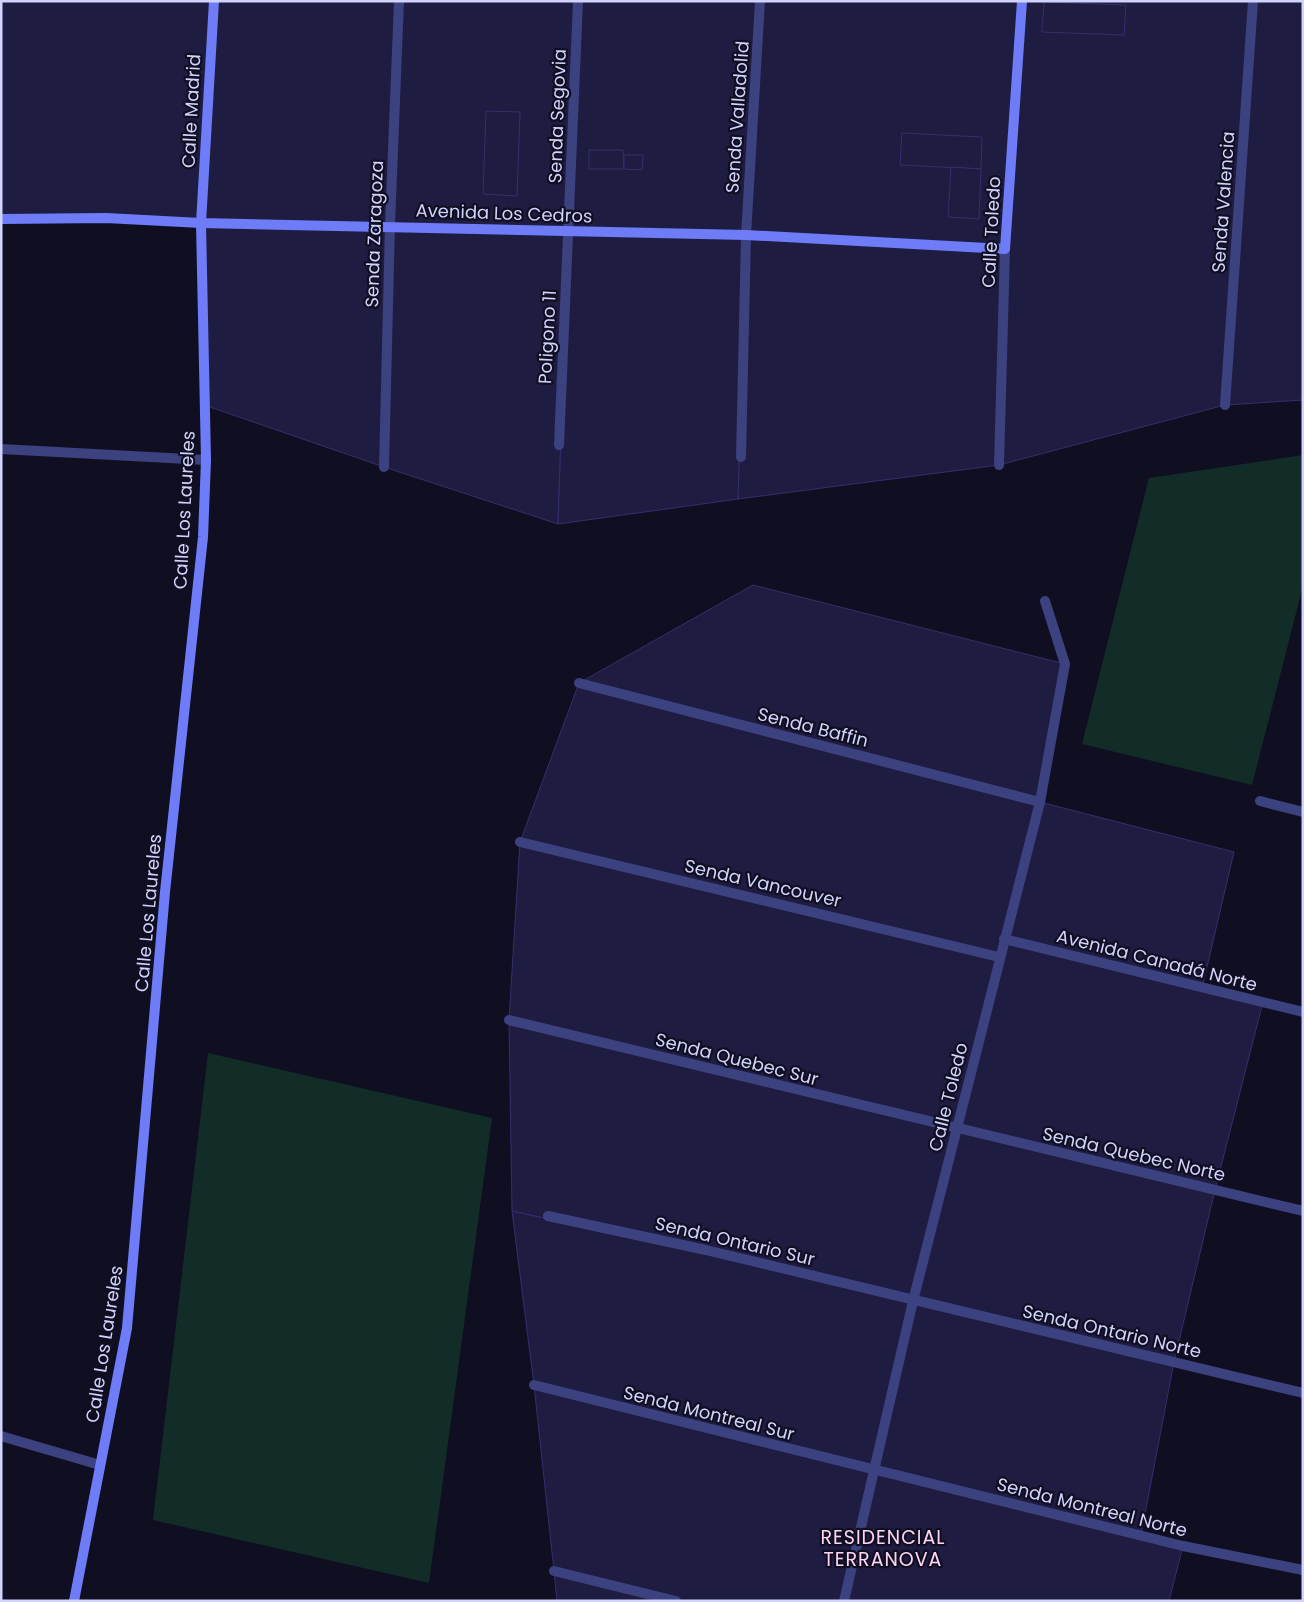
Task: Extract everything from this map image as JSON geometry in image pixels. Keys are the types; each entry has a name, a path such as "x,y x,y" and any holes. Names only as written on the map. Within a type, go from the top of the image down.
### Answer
{"street":[{"name":"Calle Madrid","path":"201,223 214,1"},
{"name":"Senda Zaragoza","path":"384,467 390,225 399,1"},
{"name":"Senda Segovia","path":"568,231 578,1"},
{"name":"Senda Valladolid","path":"741,457 746,235 760,1"},
{"name":"Calle Toledo","path":"999,465 1005,249 1022,1"},
{"name":"Senda Valencia","path":"1225,405 1253,1"},
{"name":"Avenida Los Cedros","path":"1,219 106,218 201,223 390,225 746,235 1005,249"},
{"name":"Calle Los Laureles","path":"74,1601 127,1328 145,1142 165,892 203,538 206,460 201,223"},
{"name":"Poligono 11","path":"559,445 568,231"},
{"path":"1,449 206,460"},
{"name":"Calle Toledo","path":"844,1601 914,1301 1040,802 1065,664 1045,601"},
{"name":"Senda Baffin","path":"579,683 1040,802"},
{"path":"1260,801 1303,812"},
{"name":"Senda Vancouver","path":"520,842 1000,957"},
{"name":"Avenida Canadá Norte","path":"1004,939 1303,1012"},
{"name":"Senda Quebec Sur","path":"510,1020 957,1130"},
{"name":"Senda Quebec Norte","path":"957,1130 1303,1211"},
{"name":"Senda Ontario Sur","path":"548,1216 706,1250 914,1301"},
{"name":"Senda Ontario Norte","path":"914,1301 1303,1393"},
{"name":"Senda Montreal Sur","path":"534,1385 875,1471"},
{"path":"1,1436 100,1465"},
{"name":"Senda Montreal Norte","path":"875,1471 1183,1546 1303,1570"},
{"path":"554,1571 676,1601"}],"green space":[{"path":"1303,455 1303,586 1252,785 1082,744 1149,478"},
{"path":"208,1053 492,1118 429,1583 153,1520"}],"building":[{"path":"1,1 214,1 201,223 1,221"},
{"path":"214,1 401,1 390,225 201,223"},
{"path":"401,1 582,1 568,231 390,225"},
{"path":"582,1 758,1 746,235 568,231"},
{"path":"758,1 1021,1 1005,249 746,235"},
{"path":"758,1 1021,1 1005,249 746,235"},
{"path":"1021,1 1253,1 1225,405 999,465"},
{"path":"1253,1 1303,1 1303,400 1225,405"},
{"path":"1044,2 1126,5 1124,35 1042,32"},
{"path":"486,111 520,112 517,196 483,194"},
{"path":"902,133 982,137 981,169 900,165"},
{"path":"589,150 623,150 624,169 589,169"},
{"path":"624,155 643,155 642,170 624,169"},
{"path":"951,167 981,169 979,219 948,217"},
{"path":"201,223 390,225 384,467 204,405"},
{"path":"390,225 568,231 558,524 384,467"},
{"path":"568,231 746,235 738,499 558,524"},
{"path":"746,235 1005,249 999,465 738,499"},
{"path":"753,585 1065,664 1040,802 579,683"},
{"path":"579,683 1040,802 999,957 520,842"},
{"path":"1040,802 1234,852 1202,988 1004,939"},
{"path":"520,842 999,957 957,1130 509,1020"},
{"path":"1004,939 1263,1002 1215,1190 957,1130"},
{"path":"509,1020 957,1130 913,1301 512,1211"},
{"path":"957,1130 1215,1190 1174,1362 913,1301"},
{"path":"512,1211 913,1301 875,1471 534,1385"},
{"path":"913,1301 1174,1362 1141,1535 875,1471"},
{"path":"534,1385 875,1471 844,1601 676,1601 554,1571"},
{"path":"875,1471 1183,1546 1169,1601 844,1601"},
{"path":"554,1571 676,1601 557,1601"}],"district":[{"name":"RESIDENCIAL TERRANOVA","path":"883,1548"}]}
